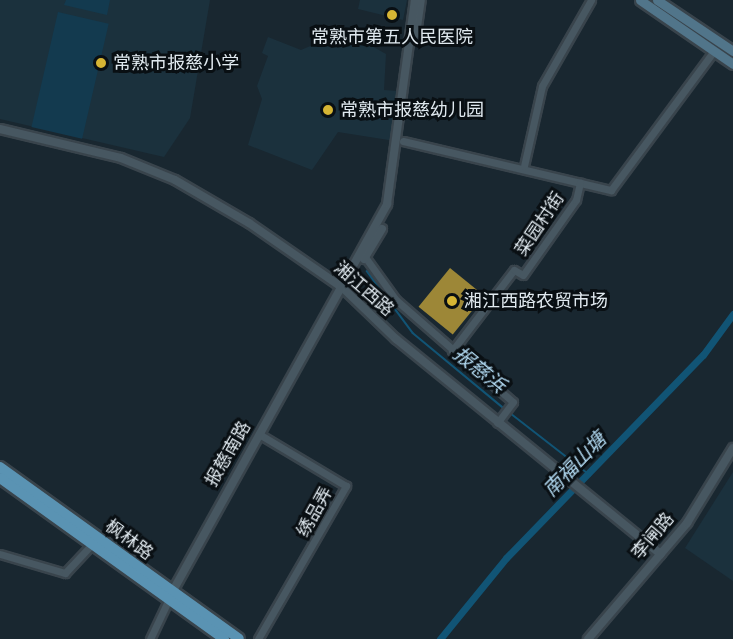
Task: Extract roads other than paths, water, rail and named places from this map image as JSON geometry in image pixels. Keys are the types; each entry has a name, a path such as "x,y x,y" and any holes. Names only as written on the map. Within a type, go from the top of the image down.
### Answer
{"main road":[{"path":"640,0 732,61"},
{"path":"657,0 733,51"},
{"name":"枫林路","path":"0,467 95,541 170,595 239,639"},
{"name":"枫林路","path":"0,478 95,541"},
{"name":"枫林路","path":"170,595 224,639"}],"street":[{"name":"报慈南路","path":"150,639 170,595 342,288 392,190 414,0"},
{"name":"报慈南路","path":"342,288 365,257 396,197 421,0"},
{"path":"524,166 542,86 591,0"},
{"name":"菜园村街","path":"403,141 524,166 610,190 714,51"},
{"name":"湘江西路","path":"0,129 121,158 175,180 249,223 342,288 396,339 567,481 661,554"},
{"name":"菜园村街","path":"452,351 514,270 523,275 576,200 580,182"},
{"path":"365,257 396,300 513,402 497,423"},
{"name":"绣品弄","path":"258,639 346,486 259,434"},
{"name":"李闸路","path":"588,639 661,554 704,498 733,449"},
{"path":"0,554 65,573 95,541"}],"waterway":[{"name":"报慈浜","path":"367,271 413,333 505,409"},
{"name":"报慈浜","path":"440,639 506,558 703,355 733,314"},
{"name":"报慈浜","path":"509,412 590,475"}],"place":[{"name":"常熟市第五人民医院","path":"392,15"},
{"name":"常熟市报慈小学","path":"101,63"},
{"name":"常熟市报慈幼儿园","path":"328,110"},
{"name":"湘江西路农贸市场","path":"452,301"}],"water label":[{"name":"南福山塘","path":"574,464"}]}
